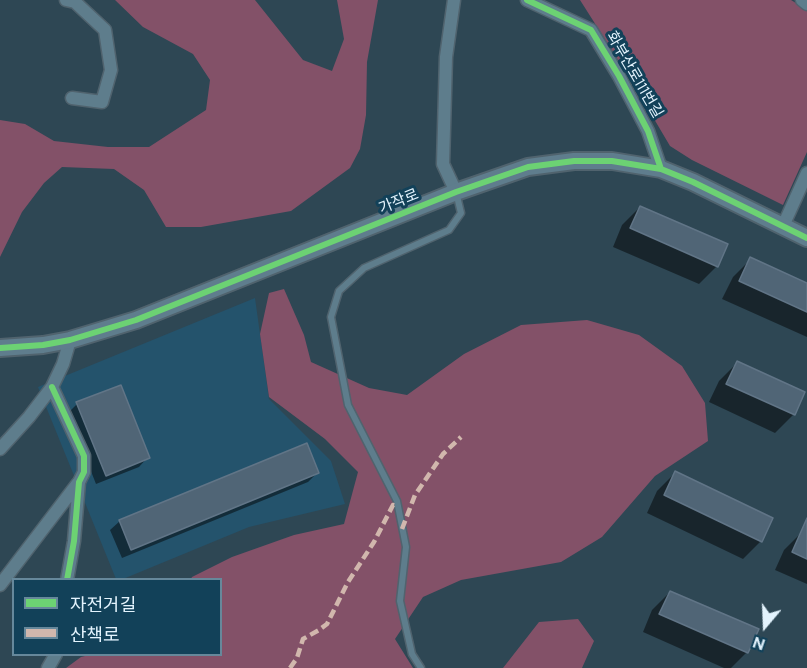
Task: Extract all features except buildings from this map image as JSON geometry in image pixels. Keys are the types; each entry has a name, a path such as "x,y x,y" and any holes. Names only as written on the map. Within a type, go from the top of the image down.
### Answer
{"street":[{"path":"66,0 75,2 105,30 111,70 102,102 72,98"},
{"path":"454,0 446,57 443,164 456,192"},
{"name":"화부산로111번길","path":"527,0 591,30 648,131 661,169"},
{"path":"802,0 807,4"},
{"name":"가작로","path":"0,348 43,345 70,340 136,320 456,192 528,167 574,161 612,161 661,169 807,237"},
{"path":"783,226 807,173"},
{"path":"0,449 52,387 63,364 70,340"},
{"path":"0,585 79,482 84,472 84,456 52,387"},
{"path":"67,578 74,541 79,482"}],"lane":[{"path":"421,668 412,654 400,601 406,547 397,501 348,405 331,316 339,291 364,268 449,230 461,213 456,192"}],"shaded area":[{"path":"115,0 255,0 303,60 332,71 344,39 337,0 378,0 367,62 366,115 360,149 350,168 291,211 201,227 166,227 144,190 114,169 62,167 44,183 22,212 0,257 0,120 25,124 54,141 108,147 149,147 206,110 210,80 193,54 143,27"},
{"path":"580,0 791,0 807,10 807,152 783,205 692,160 670,146"},
{"path":"284,289 304,335 311,362 369,388 407,395 464,354 521,325 587,320 639,335 682,366 705,403 708,441 655,476 602,537 561,562 461,580 423,597 395,639 413,668 66,668 85,656 222,656 222,578 192,577 232,557 294,535 344,524 358,472 325,439 269,397 260,334 269,293"},
{"path":"255,298 269,399 331,461 345,504 249,527 125,578 116,578 38,387"},
{"path":"578,619 594,641 582,668 503,668 539,622"}],"marked path":[{"path":"402,529 415,495 443,454 461,437"},
{"path":"290,668 297,658 303,639 327,624 348,582 374,542 393,505 398,506"}],"cycle path":[{"path":"527,0 591,30 648,131 661,169"},
{"path":"0,348 43,345 70,340 136,320 456,192 528,167 574,161 612,161 661,169 693,182 807,238"},
{"path":"52,387 84,456 84,472 79,482 74,541 67,578"}]}
